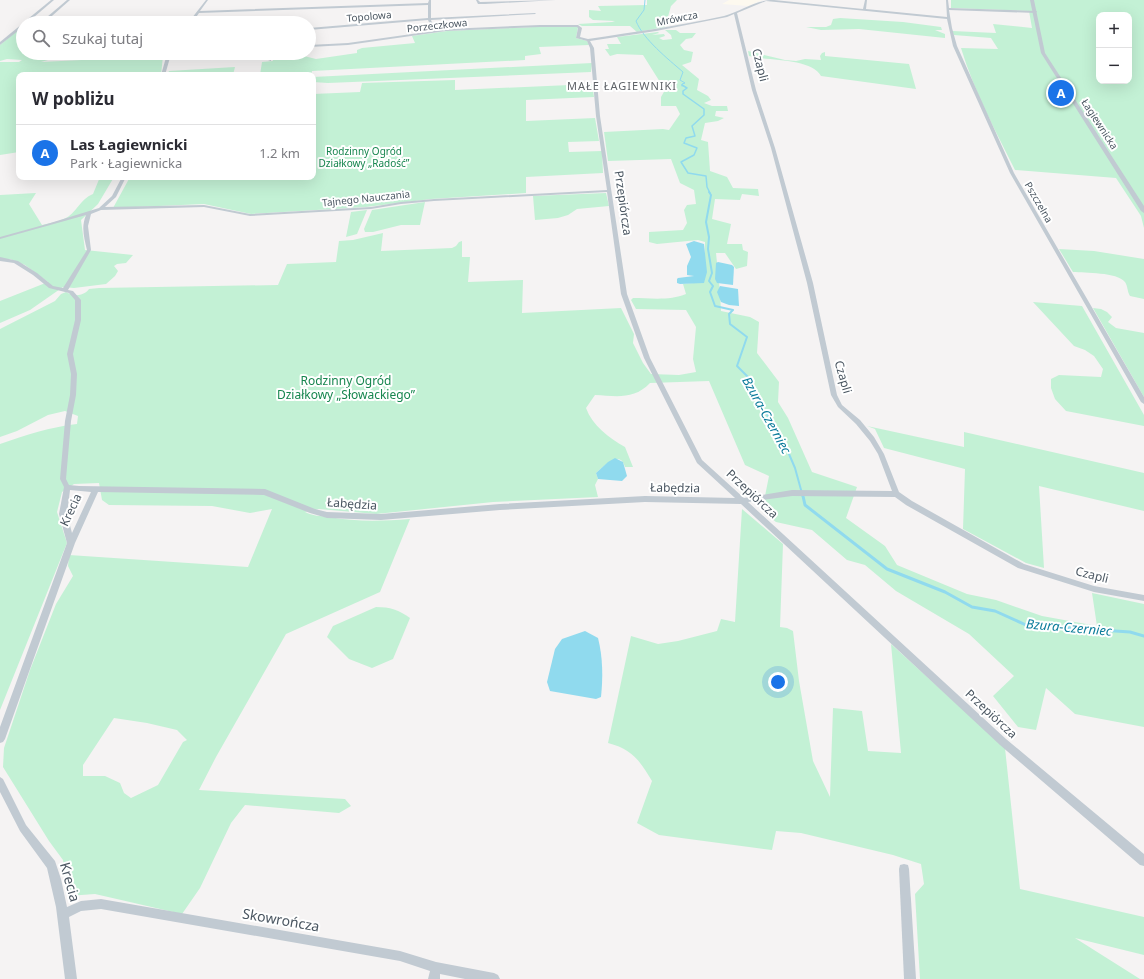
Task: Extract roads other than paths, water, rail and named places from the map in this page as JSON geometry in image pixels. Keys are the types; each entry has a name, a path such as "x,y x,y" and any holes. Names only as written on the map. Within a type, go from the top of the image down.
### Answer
{"street":[{"path":"34,16 53,0"},
{"path":"50,16 69,0"},
{"path":"195,16 207,0"},
{"path":"430,0 429,11 431,26 435,31"},
{"path":"477,0 481,3 555,0"},
{"path":"766,0 948,18"},
{"name":"Mrówcza","path":"588,40 646,32 736,15 766,0"},
{"path":"864,10 866,0"},
{"name":"Pszczelna","path":"947,0 949,9 949,27 960,56 1012,173 1144,402"},
{"name":"Łagiewnicka","path":"1032,0 1036,12 1043,53 1144,211"},
{"path":"198,12 430,4"},
{"path":"949,9 1036,12"},
{"name":"Topolowa","path":"316,28 431,18 536,13"},
{"name":"Czapli","path":"736,15 754,90 773,148 810,283 834,395 840,406 858,422 872,439 881,454 896,494 909,503 1022,566 1094,589 1144,598"},
{"path":"539,21 540,26"},
{"name":"Porzeczkowa","path":"316,46 348,44 435,31 568,25"},
{"name":"Przepiórcza","path":"568,25 579,27 578,38 588,40 592,48 598,116 624,294 647,358 699,461 1003,742 1144,861"},
{"path":"0,44 16,31"},
{"path":"164,72 168,60"},
{"path":"0,238 100,209 114,197 122,180"},
{"name":"Tajnego Nauczania","path":"100,209 204,206 250,215 371,208 434,200 610,191"},
{"path":"64,291 89,250 86,241 85,219 89,213"},
{"path":"0,259 16,262 35,274 51,287 71,292 78,300 78,320 70,354 74,374 63,479 67,488"},
{"name":"Łabędzia","path":"67,488 265,492 313,511 343,517 399,516 479,508 645,499 741,501 792,493 896,494"},
{"name":"Krecia","path":"67,488 63,508 71,542"},
{"name":"Krecia","path":"0,739 71,542 96,489"},
{"name":"Krecia","path":"0,782 23,828 51,864 63,914 71,979"},
{"path":"904,869 910,979"},
{"name":"Skowrończa","path":"63,914 81,906 101,904 400,956 435,973 494,979"}],"water":[{"path":"694,241 704,244 707,272 704,283 677,283 678,278 694,276 687,275 687,266 691,257 686,244"},
{"path":"718,262 732,265 734,267 733,285 717,283 715,279 716,263"},
{"path":"720,286 738,289 739,306 721,302 717,292"},
{"path":"615,458 623,462 627,476 622,481 598,479 596,473"},
{"path":"585,631 598,638 602,668 601,697 596,699 550,691 547,682 555,649 562,639"}],"waterway":[{"name":"Bzura-Czerniec","path":"645,0 644,10 636,21 639,28 650,42 683,72 680,80 685,83 682,85"},
{"name":"Bzura-Czerniec","path":"682,85 687,88 683,91 683,94 704,109 704,115 692,126 695,136 686,138 684,143 697,148 694,155 681,162 688,173 706,176 707,187 710,193"},
{"name":"Bzura-Czerniec","path":"709,192 711,195 706,222 709,237 708,249 712,273 709,281 713,286 710,292 715,306 733,310 729,314 730,324 747,337 737,366 748,377 753,392 783,440 795,468 803,497"},
{"name":"Bzura-Czerniec","path":"803,496 805,505 887,569 945,592 972,607 995,611 1026,625 1130,632 1144,636"}],"place":[{"name":"Las Łagiewnicki","path":"1061,93"}],"district":[{"name":"MAŁE ŁAGIEWNIKI","path":"622,86"}],"park label":[{"name":"Rodzinny Ogród Działkowy „Radość”","path":"364,156"},
{"name":"Rodzinny Ogród Działkowy „Słowackiego”","path":"346,388"}]}
